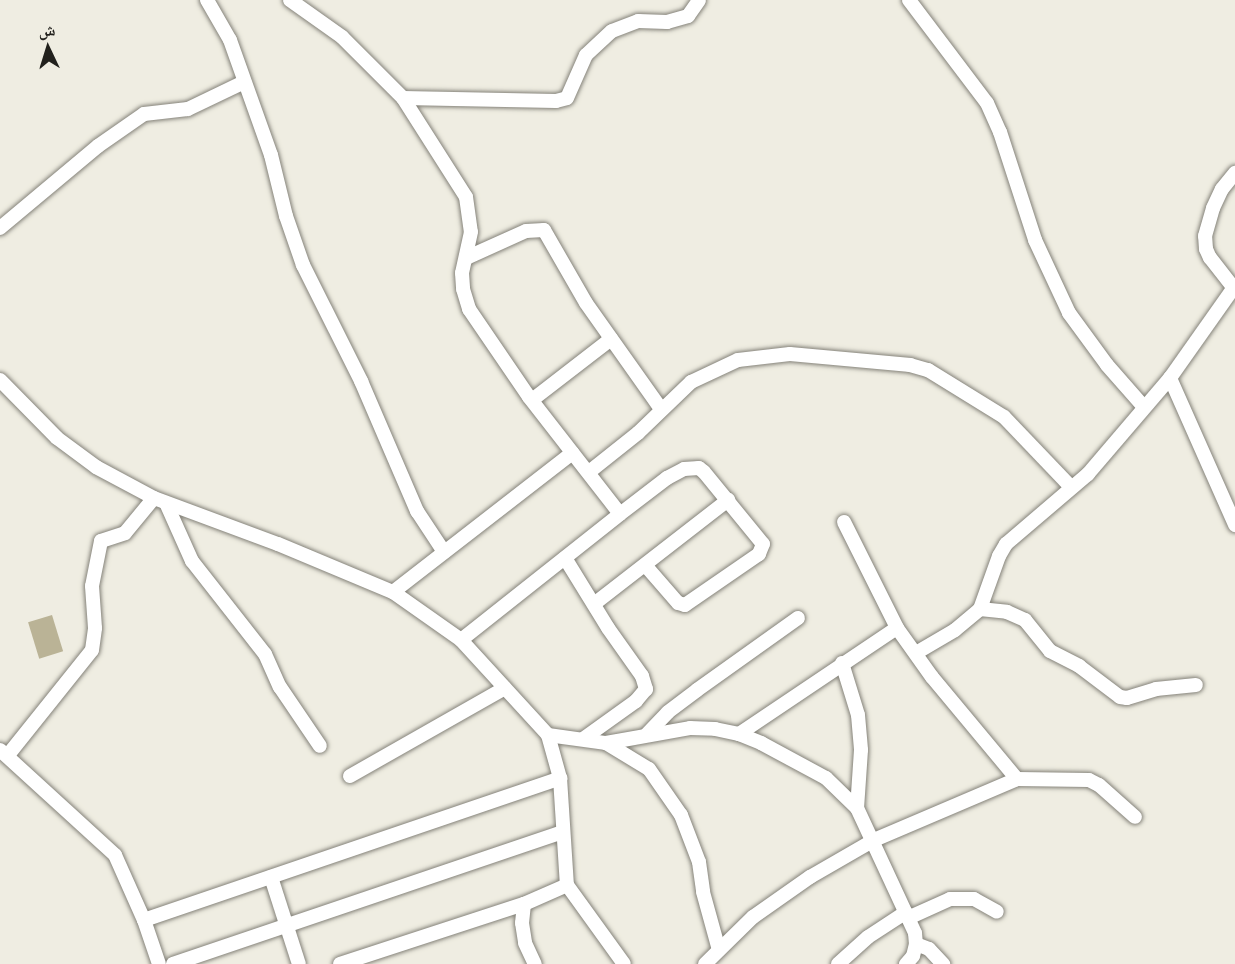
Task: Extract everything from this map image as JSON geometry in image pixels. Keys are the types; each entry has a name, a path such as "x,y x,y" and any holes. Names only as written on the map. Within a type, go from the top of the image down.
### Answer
{"street":[{"path":"207,0 230,40 271,155 286,216 303,265 361,381 417,511 444,552"},
{"path":"290,0 342,37 403,98 466,197 471,232 462,273 463,289 469,309 532,400 620,514"},
{"path":"403,98 564,100 586,55 606,35 638,21 667,22 688,16 699,0"},
{"path":"909,0 987,103 1000,132 1035,240 1070,313 1107,365 1144,407"},
{"path":"0,228 98,146 144,114 188,109 244,82"},
{"path":"916,653 964,624 980,609 1003,548 1088,474 1170,378 1234,286 1210,258 1206,249 1205,237 1213,208 1222,189 1235,173"},
{"path":"466,258 526,231 544,230 565,269 661,409"},
{"path":"532,400 611,339"},
{"path":"589,472 638,433 691,382 714,369 738,360 762,356 828,355 910,364 928,370 1004,417 1071,487"},
{"path":"1170,378 1235,525"},
{"path":"0,381 57,438 96,467 160,501 278,544 393,592 461,640 548,735 560,778 567,885 624,964"},
{"path":"393,592 572,453"},
{"path":"461,640 667,478 691,468 699,468 704,472 761,541 762,548 759,554 685,605 678,603 645,565"},
{"path":"594,604 728,500"},
{"path":"160,501 192,561 265,654 280,687 320,746"},
{"path":"159,964 144,920 115,855 4,752 92,650 96,628 92,586 101,541 125,533 160,501"},
{"path":"844,522 897,628 1017,779"},
{"path":"565,558 642,676 646,689 636,701 583,739"},
{"path":"980,609 1006,612 1025,620 1050,651 1079,666 1120,697 1127,698 1156,689 1196,685"},
{"path":"647,734 668,712 798,618"},
{"path":"739,734 897,628"},
{"path":"842,663 858,715 861,750 857,808"},
{"path":"350,776 505,688"},
{"path":"606,743 690,728 739,734 826,777 857,808 874,840 907,915 916,944 913,956 906,964"},
{"path":"548,735 606,743 648,769 681,815 699,862 703,892 719,950"},
{"path":"144,920 560,778"},
{"path":"705,964 753,917 810,877 874,840 1017,779 1089,780 1099,785 1135,818"},
{"path":"173,964 562,832"},
{"path":"271,877 299,964"},
{"path":"340,964 524,904 567,885"},
{"path":"838,964 868,937 907,915 950,899 974,899 997,912"},
{"path":"524,904 522,923 529,963"},
{"path":"916,944 929,949 943,964"}],"building":[{"path":"52,615 63,651 39,659 28,622"}]}
